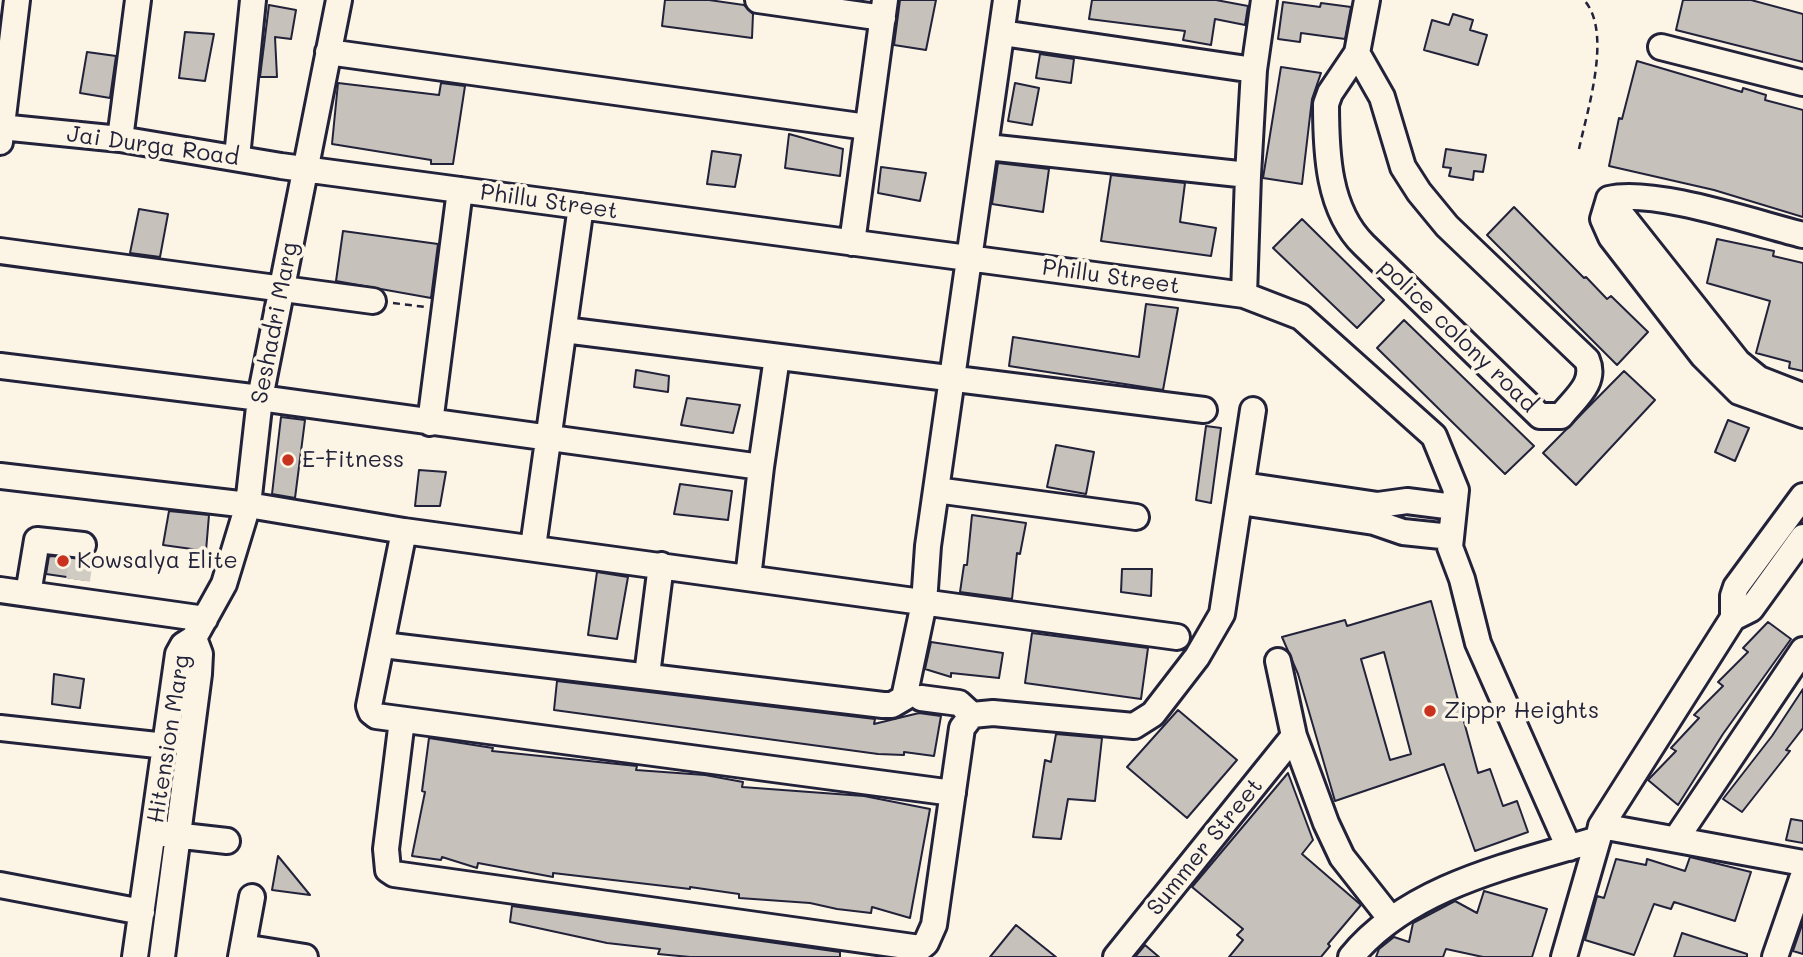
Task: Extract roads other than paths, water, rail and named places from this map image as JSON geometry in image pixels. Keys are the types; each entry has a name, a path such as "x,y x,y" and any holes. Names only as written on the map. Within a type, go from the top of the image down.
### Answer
{"street":[{"path":"120,139 138,0"},
{"path":"237,157 253,0"},
{"name":"Seshadri Marg","path":"200,629 224,584 248,505 260,398 339,0"},
{"path":"758,0 884,9 852,243"},
{"path":"383,645 892,705 904,698 923,603 951,380 971,259 1006,0"},
{"path":"1244,295 1254,70 1264,0"},
{"name":"police colony road","path":"1357,53 1382,97 1402,167 1419,192 1447,226 1587,360 1592,371 1590,380 1561,416 1540,416 1358,240 1343,221 1336,202 1326,104 1330,93 1357,53 1367,0"},
{"path":"1,132 11,10"},
{"path":"1002,33 1254,70"},
{"path":"1661,47 1803,83"},
{"path":"328,52 867,127"},
{"name":"Jai Durga Road","path":"1,132 120,139 305,169"},
{"path":"987,147 1248,175"},
{"name":"Phillu Street","path":"305,169 1244,295 1301,317 1434,436 1456,490 1450,547 1462,579 1478,643 1569,848"},
{"path":"430,423 460,190"},
{"path":"1803,234 1634,194 1609,199 1603,219 1611,237 1703,356 1730,370 1803,396"},
{"path":"533,547 581,206"},
{"path":"0,251 373,301"},
{"path":"564,330 1204,410"},
{"path":"748,578 777,357"},
{"path":"0,366 260,398 761,467"},
{"path":"1730,370 1740,392 1803,415"},
{"path":"402,719 386,849 388,870 394,874 909,949 920,948 926,943 934,925 962,728 972,715 993,712 1121,726 1144,722 1197,657 1222,614 1253,410"},
{"path":"0,476 248,505 404,531 1177,637"},
{"path":"936,490 1136,517"},
{"path":"1241,493 1378,505 1407,500 1454,507"},
{"path":"1241,493 1374,522 1404,532 1451,537"},
{"path":"1734,618 1733,596 1737,587 1803,496"},
{"path":"404,531 370,710 376,716 953,793"},
{"path":"1564,957 1599,832 1734,618 1751,609 1803,537"},
{"path":"37,588 37,540 83,545"},
{"path":"647,675 661,565"},
{"path":"0,590 37,588 77,591 200,629"},
{"name":"Hitension Marg","path":"135,957 178,654 183,645 200,629"},
{"name":"Hitension Marg","path":"162,957 199,674 200,629"},
{"path":"1676,839 1803,650"},
{"path":"1278,662 1294,736 1342,857 1390,918"},
{"path":"922,698 959,703 972,715"},
{"path":"0,728 166,746"},
{"name":"Summer Street","path":"1116,957 1294,736"},
{"path":"1351,957 1390,918 1449,887 1569,848 1599,832 1676,839 1803,863"},
{"path":"154,833 227,841"},
{"path":"1775,957 1803,876"},
{"path":"0,884 142,912"},
{"path":"252,897 242,952 304,957"}],"tunnel":[{"path":"78,580 83,545"}],"place":[{"name":"E-Fitness","path":"288,460"},
{"name":"Kowsalya Elite","path":"63,561"},
{"name":"Zippr Heights","path":"1430,711"}]}
